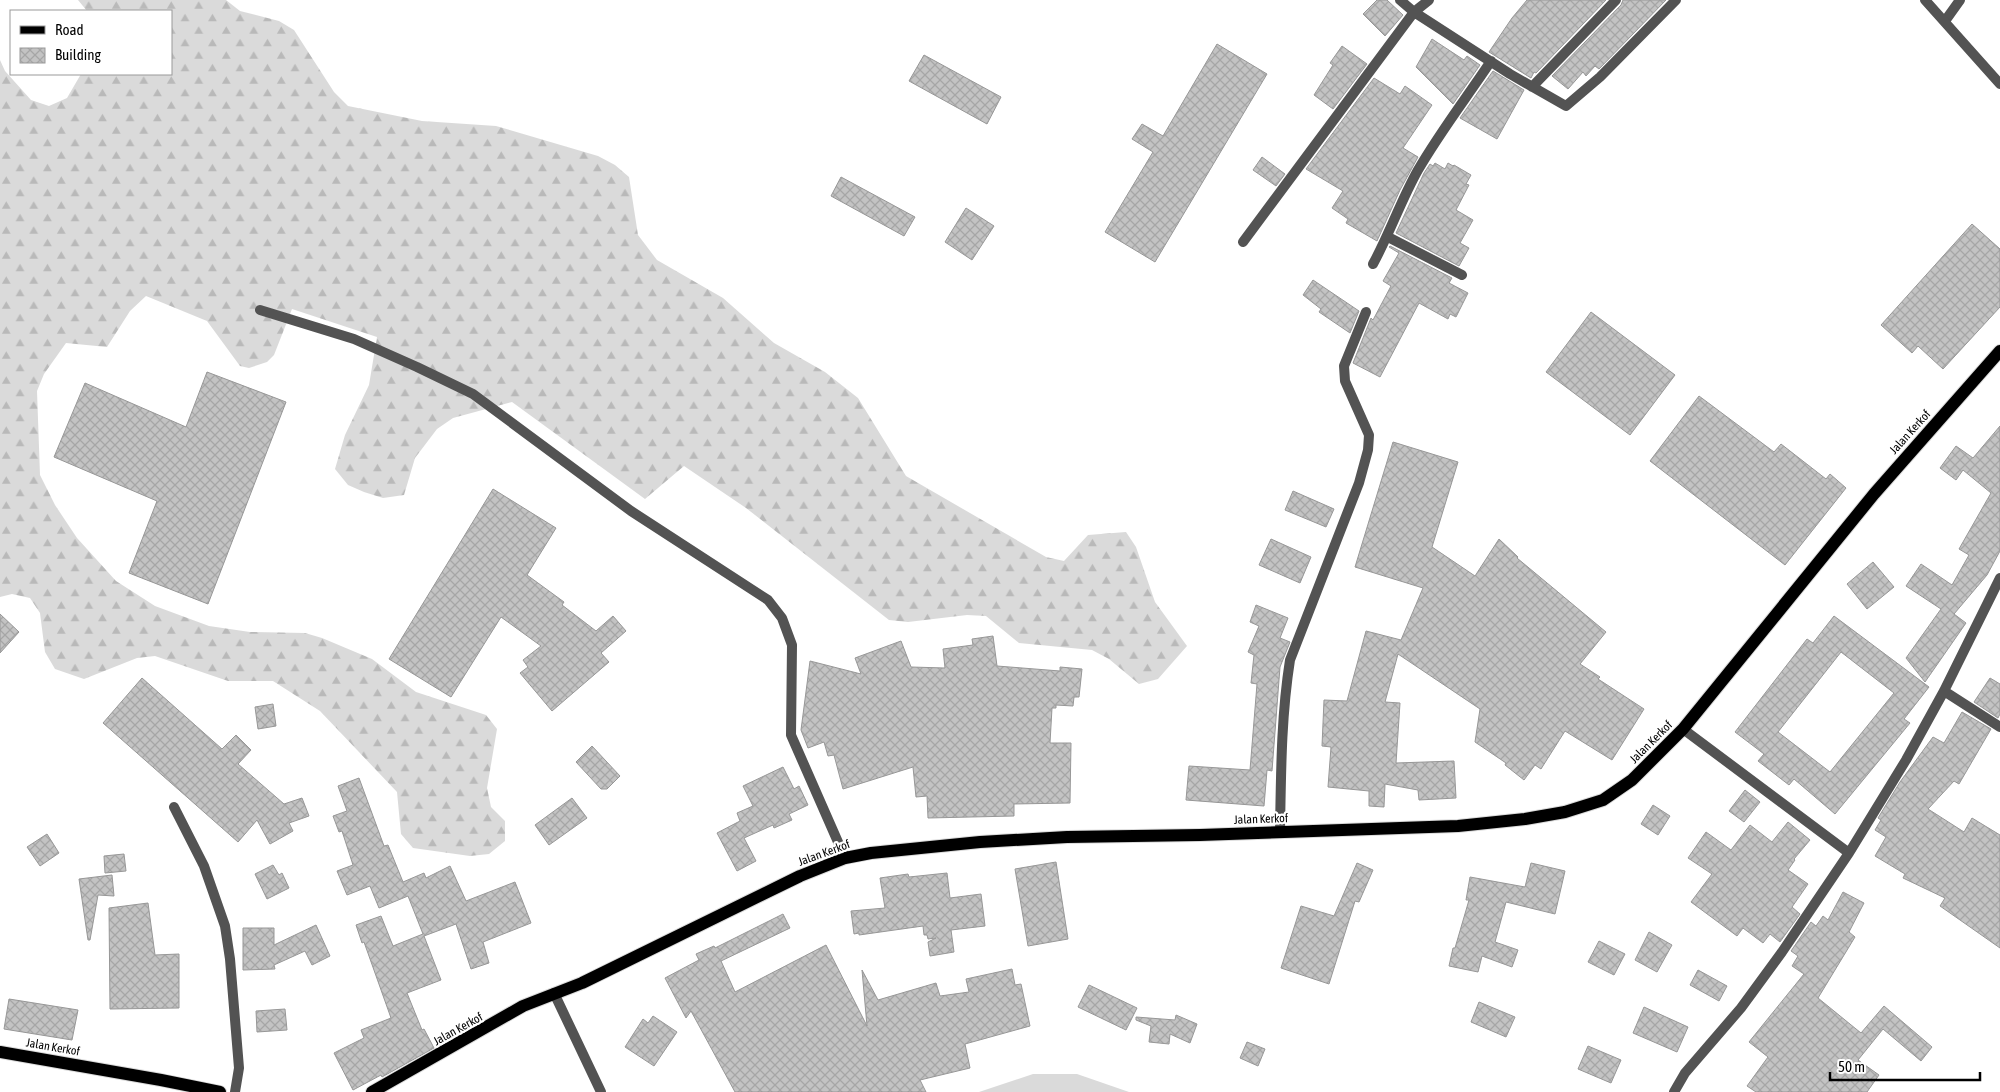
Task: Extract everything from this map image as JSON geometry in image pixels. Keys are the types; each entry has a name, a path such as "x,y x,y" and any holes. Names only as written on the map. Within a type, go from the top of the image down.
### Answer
{"main road":[{"name":"Jalan Kerkof","path":"372,1092 523,1006 582,983 800,876 845,858 871,853 980,842 1458,826 1525,819 1565,812 1603,800 1632,780 1684,729 1874,494 2000,351"},
{"name":"Jalan Kerkof","path":"0,1052 220,1092"}],"street":[{"path":"1400,0 1414,12 1532,87 1566,106 1600,77 1676,0"},
{"path":"1243,242 1414,12 1429,0"},
{"path":"1532,87 1616,0"},
{"path":"1925,0 2000,84"},
{"path":"1945,21 1960,0"},
{"path":"1373,264 1388,237 1394,216 1419,168 1491,61"},
{"path":"1388,237 1462,275"},
{"path":"260,310 354,339 417,366 473,394 631,511 768,600 782,618 792,645 791,736 845,858"},
{"path":"1280,832 1281,759 1290,660 1359,483 1368,450 1370,435 1345,381 1344,366 1366,312"},
{"path":"1674,1092 1684,1073 1741,1008 1782,952 1849,853 1906,760 1944,691 2000,578"},
{"path":"1944,691 2000,727"},
{"path":"1684,729 1849,853"},
{"path":"174,808 204,866 225,926 230,959 239,1068 235,1092"},
{"path":"554,993 601,1092"}],"green space":[{"path":"78,0 226,0 240,11 279,21 294,30 334,92 348,106 422,121 496,126 598,156 615,165 629,177 638,235 657,260 723,298 774,343 825,372 858,398 906,476 1046,557 1064,561 1088,535 1126,532 1136,547 1155,602 1187,646 1158,679 1139,684 1109,659 1092,650 1019,643 986,616 967,615 908,622 889,620 746,508 684,466 645,499 512,402 453,418 437,429 415,458 404,495 383,498 364,492 348,485 335,469 345,435 369,385 377,337 292,309 274,355 267,362 249,368 240,366 207,321 146,296 130,311 107,347 66,343 44,374 37,391 40,475 55,505 77,538 116,581 155,606 209,626 250,632 305,633 322,638 372,659 416,692 486,715 497,729 487,788 491,807 505,821 505,841 489,854 470,856 413,848 401,834 397,792 320,711 273,681 228,681 155,656 137,658 84,679 55,669 45,652 40,613 30,598 12,594 0,597 0,60 5,71 31,100 49,106 67,98 80,75 172,75 172,10 86,10"},
{"path":"1033,1074 1077,1074 1129,1092 979,1092"}],"building":[{"path":"1377,0 1387,0 1403,15 1385,36 1363,14"},
{"path":"1527,0 1606,0 1536,73 1534,72 1531,78 1489,52"},
{"path":"1623,0 1666,0 1599,69 1595,66 1586,76 1583,72 1568,89 1552,76 1621,5"},
{"path":"1432,39 1464,60 1467,56 1480,65 1453,104 1416,67"},
{"path":"1217,44 1267,74 1155,262 1105,232 1153,152 1132,139 1142,124 1163,136"},
{"path":"1342,46 1367,64 1333,109 1314,95 1333,65 1330,63"},
{"path":"924,55 1001,97 987,124 909,81"},
{"path":"1493,71 1524,90 1497,139 1460,118"},
{"path":"1374,78 1400,94 1405,86 1432,105 1403,148 1418,157 1400,190 1377,241 1346,223 1348,219 1332,208 1343,191 1306,169"},
{"path":"1262,157 1285,174 1276,186 1253,170"},
{"path":"1435,163 1445,169 1448,163 1454,165 1471,175 1466,184 1469,185 1456,210 1473,220 1460,243 1469,248 1459,266 1396,233 1424,173 1430,164 1433,166"},
{"path":"841,177 915,217 904,236 831,196"},
{"path":"966,208 994,226 972,260 945,242"},
{"path":"1972,224 2000,249 2000,307 1943,369 1918,346 1912,353 1881,325"},
{"path":"1390,246 1452,278 1449,283 1468,293 1456,317 1450,314 1448,319 1419,303 1380,377 1353,363 1371,318 1373,320 1391,286 1383,281 1399,253"},
{"path":"1313,280 1359,311 1350,333 1319,312 1321,309 1303,295"},
{"path":"1591,312 1675,375 1630,435 1546,372"},
{"path":"207,372 286,402 208,604 129,573 157,501 54,457 85,383 186,427"},
{"path":"1699,396 1774,452 1781,444 1826,479 1830,474 1846,488 1785,565 1650,461"},
{"path":"2000,426 2000,551 1987,575 1954,614 1966,623 1925,682 1906,658 1941,609 1906,586 1921,564 1952,585 1969,555 1959,549 1991,493 1963,470 1956,480 1940,468 1956,446 1973,458"},
{"path":"1393,442 1458,462 1432,547 1475,576 1499,539 1517,558 1606,632 1580,664 1600,677 1598,679 1644,709 1612,760 1565,731 1541,769 1535,765 1524,780 1505,765 1506,763 1475,742 1480,709 1398,654 1385,702 1400,703 1396,763 1454,761 1456,798 1419,800 1418,790 1385,784 1384,807 1369,806 1369,791 1328,787 1331,747 1322,746 1324,700 1347,701 1366,631 1401,640 1423,588 1355,567"},
{"path":"493,489 556,528 527,575 564,602 562,605 596,631 613,616 626,631 601,653 609,662 552,711 520,673 528,667 523,660 541,646 501,617 451,697 389,659"},
{"path":"1293,491 1334,509 1326,527 1285,510"},
{"path":"1271,539 1311,557 1300,583 1259,565"},
{"path":"1873,562 1894,587 1867,609 1847,584"},
{"path":"1256,605 1288,618 1280,638 1290,642 1280,667 1272,771 1267,770 1264,806 1186,800 1189,766 1250,770 1257,684 1251,683 1254,655 1248,652 1259,626 1250,622"},
{"path":"0,614 19,632 0,653"},
{"path":"1834,616 1929,687 1904,719 1910,723 1835,814 1794,779 1789,785 1758,761 1764,754 1735,732 1807,639 1813,643","holes":["1841,652 1894,693 1830,772 1778,732"]},
{"path":"993,636 997,666 1060,671 1060,667 1082,669 1079,697 1074,697 1073,706 1056,705 1056,708 1052,708 1050,743 1071,743 1070,803 1014,804 1014,816 928,818 927,796 916,797 913,767 843,789 834,755 828,756 824,742 808,748 801,730 810,661 861,674 855,658 901,641 911,667 945,668 943,649 973,645 972,639"},
{"path":"142,678 222,749 236,735 251,750 238,764 284,804 302,798 309,816 289,823 293,831 270,844 257,820 238,842 103,723"},
{"path":"1990,678 2000,684 2000,714 1998,718 1974,702"},
{"path":"273,704 276,726 258,729 255,707"},
{"path":"1962,712 1991,729 1959,784 1954,781 1928,809 1964,832 1972,818 2000,835 2000,948 1940,906 1945,898 1903,878 1905,874 1875,856 1886,837 1875,830 1881,820 1878,818 1900,782 1933,737 1944,743"},
{"path":"592,746 620,776 607,789 601,789 576,762"},
{"path":"783,767 794,789 799,786 808,805 789,814 792,820 774,828 773,825 744,838 756,861 737,871 717,833 740,821 737,813 753,806 743,786"},
{"path":"359,778 384,846 388,845 403,882 424,873 426,878 450,866 466,901 515,882 531,923 483,942 489,963 471,969 456,924 424,936 441,980 407,993 422,1030 424,1029 434,1048 382,1077 381,1075 353,1090 334,1053 364,1038 361,1030 391,1018 356,925 381,916 393,946 423,934 408,896 379,908 370,886 347,895 337,871 353,865 342,831 339,832 333,816 347,811 338,786"},
{"path":"1745,790 1760,802 1744,822 1729,811"},
{"path":"572,798 587,818 549,845 535,825"},
{"path":"1653,805 1670,816 1658,835 1641,824"},
{"path":"1788,822 1810,840 1794,859 1788,870 1808,884 1792,907 1800,914 1780,942 1770,934 1763,943 1743,928 1737,936 1691,902 1712,874 1688,858 1706,832 1731,850 1750,825 1772,842"},
{"path":"47,834 59,853 40,866 27,847"},
{"path":"124,854 126,871 105,873 104,856"},
{"path":"1056,862 1068,939 1028,946 1015,869"},
{"path":"1357,863 1373,870 1359,902 1355,901 1329,984 1281,968 1301,906 1334,916"},
{"path":"1531,863 1565,871 1555,914 1506,902 1495,942 1518,950 1512,967 1482,956 1478,972 1449,966 1469,900 1466,900 1470,877 1525,887"},
{"path":"273,865 279,875 282,873 289,888 267,899 255,874"},
{"path":"947,873 950,898 981,894 985,926 951,930 954,952 930,956 928,942 936,938 928,939 927,935 924,935 923,926 859,935 859,933 854,934 851,911 885,908 880,878 908,874 909,877"},
{"path":"112,875 114,896 98,895 90,940 88,940 79,879"},
{"path":"1843,892 1864,903 1849,932 1855,937 1818,998 1861,1033 1884,1006 1932,1047 1921,1061 1883,1029 1858,1060 1879,1075 1867,1092 1756,1092 1747,1086 1768,1057 1749,1042 1804,974 1792,966 1798,956 1791,951 1811,922 1816,926 1823,916 1828,920"},
{"path":"148,903 155,955 179,954 179,1008 110,1009 109,908"},
{"path":"783,914 790,928 721,961 735,992 826,945 867,1026 862,970 878,1000 936,983 940,996 969,992 966,979 1012,969 1015,985 1021,984 1030,1026 965,1044 970,1068 920,1080 926,1092 735,1092 691,1011 686,1018 665,978 699,960 696,954 714,946 715,948"},
{"path":"316,925 330,956 312,965 305,951 274,965 275,969 243,970 243,928 274,928 274,945"},
{"path":"1649,932 1672,945 1657,972 1635,960"},
{"path":"1599,941 1625,954 1614,975 1588,962"},
{"path":"1698,970 1727,986 1719,1001 1690,985"},
{"path":"1089,985 1137,1008 1126,1030 1078,1007"},
{"path":"9,999 78,1010 72,1040 4,1029"},
{"path":"1479,1002 1515,1017 1506,1037 1471,1022"},
{"path":"1644,1007 1688,1027 1677,1052 1633,1033"},
{"path":"285,1009 287,1030 257,1032 256,1011"},
{"path":"1176,1015 1197,1024 1190,1043 1170,1034 1169,1044 1149,1042 1151,1026 1136,1020 1136,1017 1175,1020"},
{"path":"653,1016 677,1032 654,1066 625,1047 643,1019 648,1023"},
{"path":"1247,1042 1265,1049 1258,1066 1240,1058"},
{"path":"1588,1046 1621,1060 1611,1083 1578,1069"}]}
